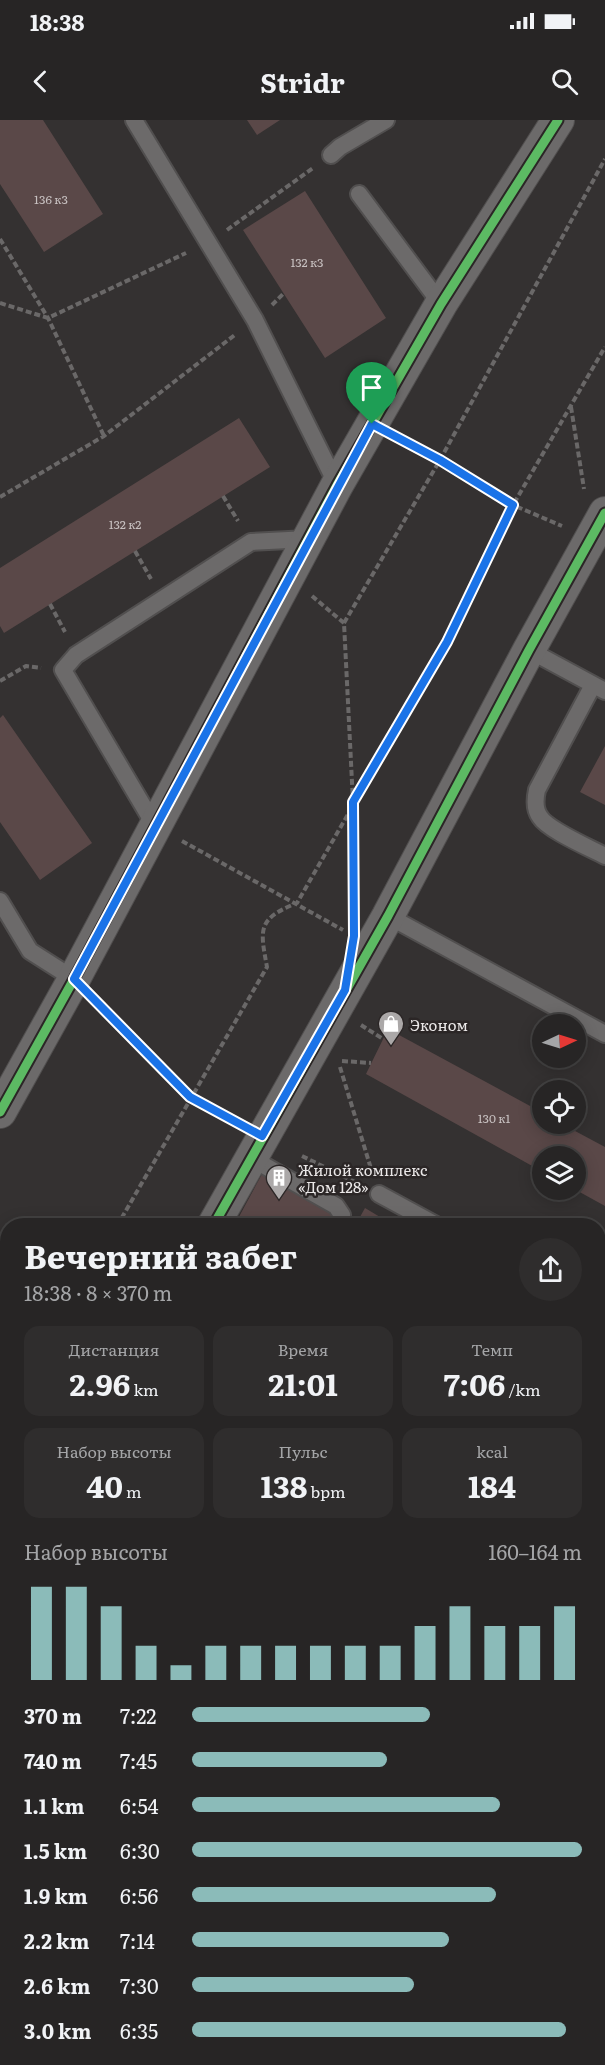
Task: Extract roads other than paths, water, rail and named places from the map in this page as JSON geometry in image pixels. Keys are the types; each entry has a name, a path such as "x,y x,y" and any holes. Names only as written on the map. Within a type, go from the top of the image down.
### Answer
{"street":[{"path":"0,1112 74,979 337,485 441,304 558,120"},
{"path":"217,1218 388,916 529,650 598,526"}],"lane":[{"path":"134,120 255,320 337,485"},
{"path":"331,155 340,147 387,120"},
{"path":"359,194 441,304"},
{"path":"155,826 63,670 76,655 251,542 308,539"},
{"path":"529,650 599,688 537,790 535,802 540,817 551,828 605,856"},
{"path":"0,901 30,951 74,979"},
{"path":"388,916 605,1034"},
{"path":"257,1147 336,1206 342,1215 341,1218"},
{"path":"379,1194 423,1218"}],"place":[{"name":"Эконом","path":"391,1047"},
{"name":"Жилой комплекс «Дом 128»","path":"279,1201"}]}
